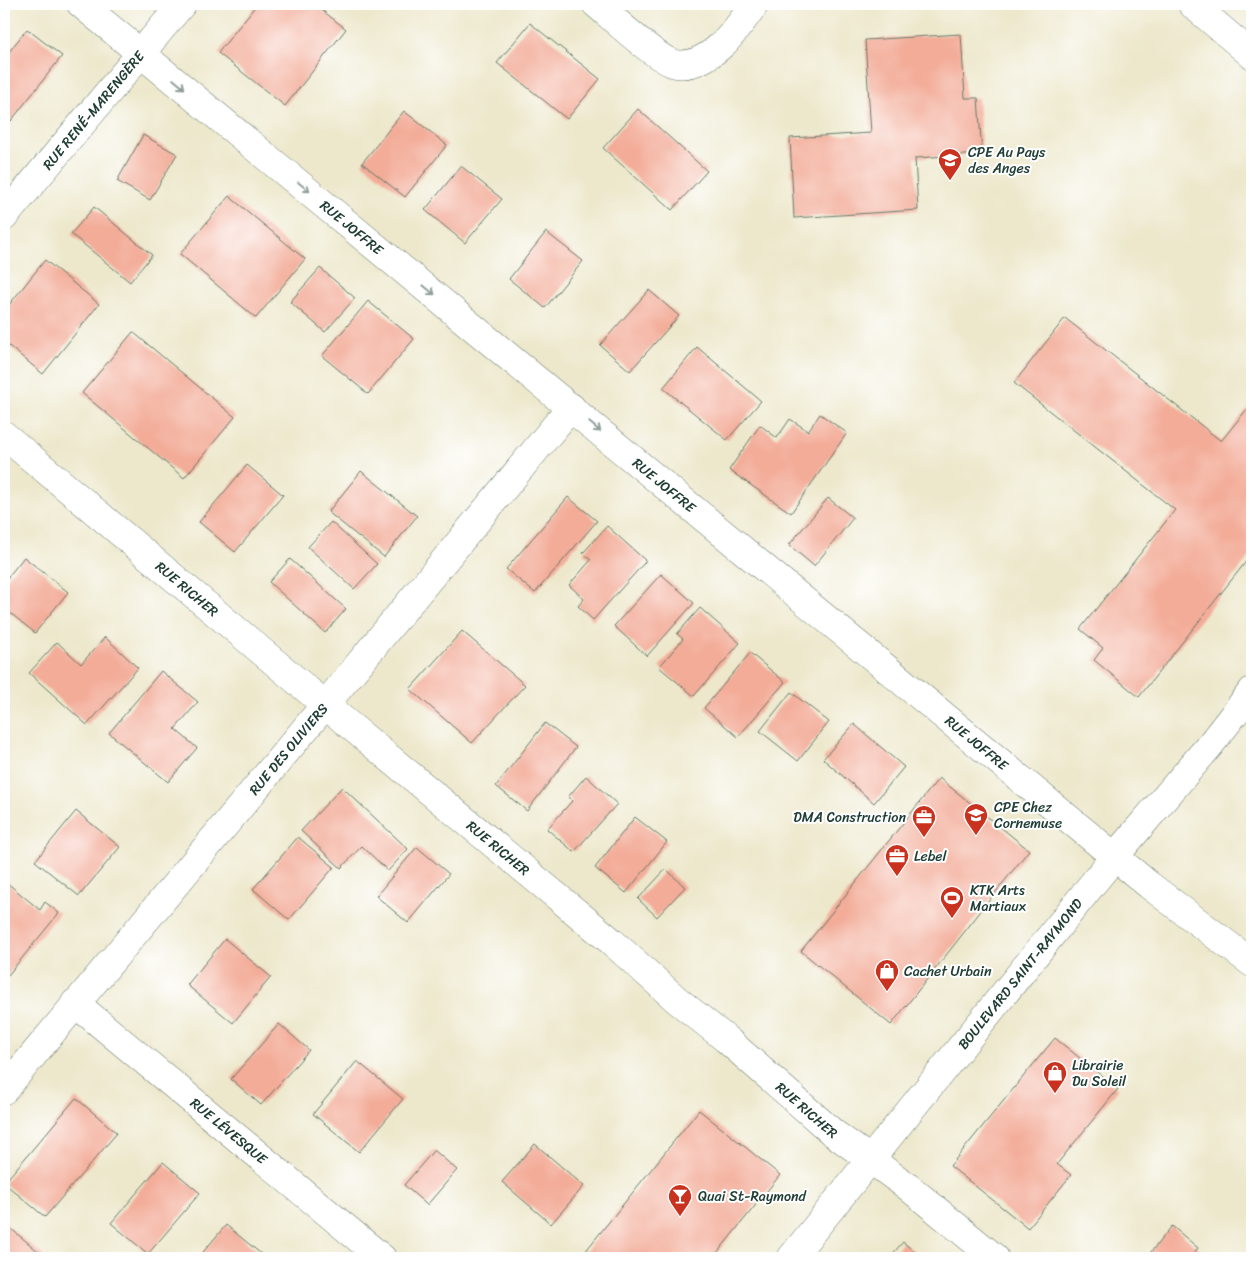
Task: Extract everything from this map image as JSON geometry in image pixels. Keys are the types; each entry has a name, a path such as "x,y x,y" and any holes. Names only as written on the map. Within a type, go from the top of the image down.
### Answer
{"street":[{"name":"RUE JOFFRE","path":"81,4 572,407 1149,885 1252,963"},
{"name":"RUE RENÉ-MARENGÈRE","path":"4,217 182,4"},
{"path":"596,4 661,58 676,64 695,63 710,54 725,42 755,4"},
{"path":"1192,4 1252,55"},
{"name":"RUE DES OLIVIERS","path":"4,1090 75,1002 325,706 572,407"},
{"name":"RUE RICHER","path":"4,435 325,706 611,941 832,1132 908,1186 995,1258"},
{"name":"BOULEVARD SAINT-RAYMOND","path":"791,1258 1115,856 1210,745 1252,691"},
{"name":"RUE LÉVESQUE","path":"75,1002 382,1258"}],"building":[{"path":"257,4 314,4 346,29 285,106 218,53"},
{"path":"530,23 600,79 567,119 497,63"},
{"path":"27,29 62,56 11,121 4,116 4,58"},
{"path":"961,34 965,98 978,98 982,154 915,158 918,210 794,218 790,138 871,133 865,40"},
{"path":"638,109 707,171 672,210 603,148"},
{"path":"404,111 447,145 405,197 362,163"},
{"path":"143,135 177,154 150,200 117,181"},
{"path":"461,166 502,199 465,243 425,210"},
{"path":"229,196 305,259 256,318 180,254"},
{"path":"94,207 152,255 130,282 71,234"},
{"path":"546,232 583,261 545,308 509,279"},
{"path":"45,260 99,304 43,374 4,342 4,311"},
{"path":"320,268 355,298 325,332 290,302"},
{"path":"649,290 679,316 630,371 600,345"},
{"path":"368,301 414,339 368,394 322,356"},
{"path":"1065,318 1221,441 1252,403 1252,554 1139,697 1094,660 1103,648 1080,629 1175,510 1014,383"},
{"path":"133,332 235,417 184,478 82,393"},
{"path":"697,347 761,401 727,440 663,388"},
{"path":"820,414 847,433 791,513 729,470 760,425 777,438 790,419 808,431"},
{"path":"247,465 283,495 235,552 199,522"},
{"path":"361,471 417,516 384,557 328,512"},
{"path":"568,497 597,521 535,593 506,569"},
{"path":"828,498 853,518 814,566 789,545"},
{"path":"331,522 377,564 354,589 308,547"},
{"path":"607,526 646,561 593,620 578,606 584,599 569,585 591,560 583,553"},
{"path":"24,557 68,592 35,633 4,608 4,582"},
{"path":"290,559 346,609 325,633 269,582"},
{"path":"661,574 694,603 647,656 614,626"},
{"path":"700,608 740,643 694,696 659,667 683,639 677,634"},
{"path":"462,631 525,685 472,743 410,689"},
{"path":"105,637 138,668 87,725 29,673 57,642 81,664"},
{"path":"750,653 785,682 738,737 704,708"},
{"path":"161,671 198,702 175,729 197,748 168,782 109,733"},
{"path":"791,692 829,722 798,761 760,731"},
{"path":"545,723 576,747 527,811 496,786"},
{"path":"854,724 904,767 874,803 823,759"},
{"path":"586,776 617,804 574,852 547,829 572,801 568,797"},
{"path":"939,778 1029,850 891,1025 801,951"},
{"path":"342,787 408,849 388,871 362,846 341,868 301,831"},
{"path":"76,811 120,847 79,896 35,861"},
{"path":"635,817 667,842 626,893 595,868"},
{"path":"298,837 334,867 289,920 253,889"},
{"path":"417,847 449,874 408,923 376,896"},
{"path":"666,869 685,887 657,917 638,899"},
{"path":"6,882 40,910 45,902 59,913 4,980 4,885"},
{"path":"225,939 271,977 233,1023 187,985"},
{"path":"279,1024 309,1050 261,1105 231,1079"},
{"path":"1055,1038 1118,1089 1057,1164 1071,1175 1028,1228 950,1166"},
{"path":"357,1061 403,1099 359,1152 313,1114"},
{"path":"76,1098 117,1133 45,1217 4,1183"},
{"name":"Quai St-Raymond","path":"699,1110 780,1175 713,1258 580,1258"},
{"path":"535,1144 584,1186 551,1224 502,1182"},
{"path":"434,1150 457,1170 427,1205 404,1185"},
{"path":"163,1162 200,1193 148,1254 111,1223"},
{"path":"4,1223 44,1256 43,1258 4,1258"},
{"path":"226,1225 266,1258 198,1258"},
{"path":"1172,1226 1198,1248 1190,1258 1146,1258"},
{"path":"903,1242 922,1258 889,1258"}],"place":[{"name":"CPE Au Pays des Anges","path":"950,181"},
{"name":"CPE Chez Cornemuse","path":"976,836"},
{"name":"DMA Construction","path":"924,838"},
{"name":"Lebel","path":"897,877"},
{"name":"KTK Arts Martiaux","path":"952,919"},
{"name":"Cachet Urbain","path":"887,992"},
{"name":"Librairie Du Soleil","path":"1055,1094"},
{"name":"Quai St-Raymond","path":"680,1217"}]}
